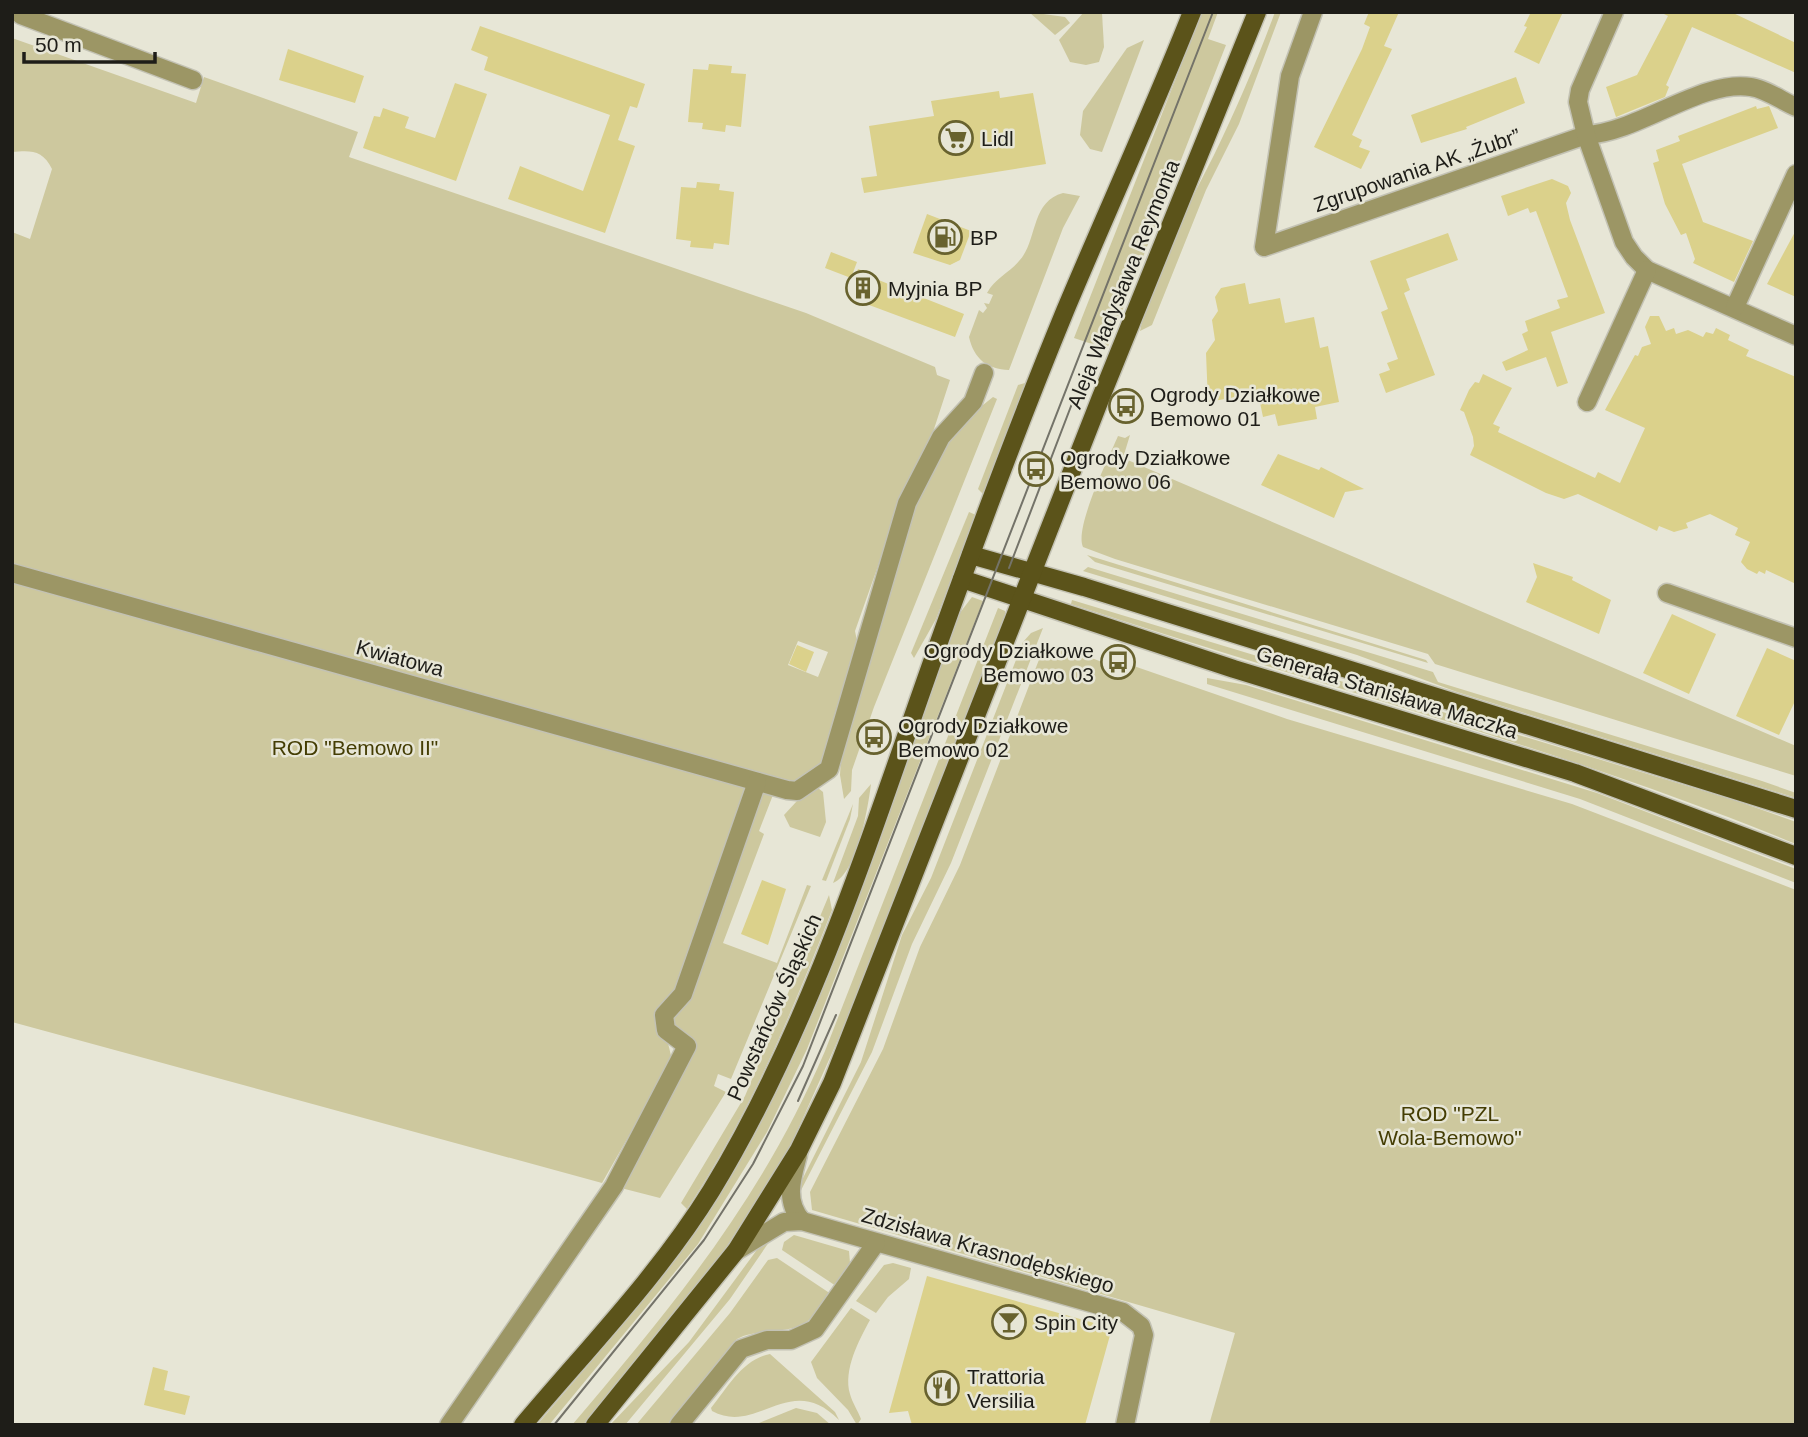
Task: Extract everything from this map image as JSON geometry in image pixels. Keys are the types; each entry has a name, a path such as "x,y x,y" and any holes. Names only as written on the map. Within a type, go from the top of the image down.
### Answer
{"main road":[{"name":"Aleja Władysława Reymonta","path":"971,555 1066,310 1139,144 1192,12"},
{"name":"Aleja Władysława Reymonta","path":"1032,572 1256,12"},
{"name":"Generała Stanisława Maczka","path":"971,555 1796,809"},
{"name":"Powstańców Śląskich","path":"523,1425 680,1236 711,1190 763,1096 796,1026 867,845 971,555"},
{"path":"595,1425 736,1251 799,1150 860,1016 1032,572"},
{"name":"Generała Stanisława Maczka","path":"961,579 1234,669 1575,773 1796,856"}],"street":[{"name":"Zgrupowania AK „Żubr”","path":"1313,12 1290,76 1264,247 1586,135 1607,134 1730,87 1755,87 1796,107"},
{"path":"1614,12 1580,90 1578,102 1586,135 1624,242 1647,270 1796,336"},
{"path":"19,13 193,80"},
{"path":"1735,307 1796,174"},
{"path":"1587,402 1647,270"},
{"name":"Kwiatowa","path":"12,573 757,782 797,790 829,769 907,503 941,437 973,402 981,388 984,373"},
{"path":"1667,593 1796,638"},
{"path":"449,1425 614,1186 687,1046 666,1030 664,1015 683,994 757,782"},
{"path":"799,1150 790,1187 795,1213 802,1221"},
{"path":"736,1251 784,1222 802,1221"},
{"name":"Zdzisława Krasnodębskiego","path":"802,1221 1132,1317 1140,1326 1143,1344 1125,1425"},
{"path":"687,1422 741,1349 768,1340 791,1340 815,1329 876,1243"}],"green space":[{"path":"1029,12 1065,17 1070,23 1055,35"},
{"path":"1084,12 1102,13 1104,47 1099,62 1086,65 1070,62 1059,40"},
{"path":"1202,12 1218,12 1208,39 1226,45 1107,349 1074,338"},
{"path":"1275,12 1281,12 1239,124 1206,190 1152,325 1140,331 1161,263 1231,120"},
{"name":"ROD \"Bemowo II\"","path":"12,38 196,103 204,77 358,132 349,157 806,313 935,367 937,375 950,380 934,429 890,532 855,631 857,641 822,762 799,784 778,782 759,831 764,834 723,943 777,963 807,885 811,886 731,1079 718,1074 714,1086 726,1092 660,1198 621,1188 688,1060 674,1031 668,1043 672,1060 602,1183 12,1022 12,232 30,239 52,169 45,158 36,153 12,152","holes":["798,641 828,652 818,677 788,665"]},
{"path":"1144,40 1102,152 1090,149 1080,135 1083,111 1127,48"},
{"path":"1063,193 1080,196 1063,228 1009,370 994,368 978,357 971,345 969,337 979,310 983,313 987,308 984,303 989,304 993,295 987,293 990,288 1025,253 1045,205"},
{"path":"1025,383 984,495 978,489 1018,385"},
{"path":"993,397 997,399 874,707 852,770 851,791 844,799 840,775 842,741 915,503 950,438 968,417"},
{"path":"1130,435 1123,458 1796,746 1796,776 1435,664 1428,654 1083,547 1083,525 1101,475 1118,436 1125,438"},
{"path":"969,512 976,515 936,619 914,658 911,653"},
{"path":"1087,555 1426,660 1428,663 1095,562"},
{"path":"1088,567 1433,672 1438,682 1762,781 1796,793 1796,798 1457,692 1357,655 1083,571"},
{"path":"972,597 983,601 807,1049 767,1132 698,1244 549,1425 537,1425 677,1257 718,1198 757,1130 792,1060 823,988 879,841 956,618"},
{"path":"1072,600 1737,801 1796,822 1796,844 1617,777 1071,604"},
{"path":"998,608 1005,611 1005,617 858,995 790,1147 722,1254 583,1425 572,1425 714,1248 774,1154 801,1104 825,1051"},
{"path":"1043,628 951,863 912,944 872,1052 797,1198 798,1188 861,1062 902,935 931,878 1023,642 1031,633"},
{"name":"ROD \"PZL Wola-Bemowo\"","path":"1052,646 1064,647 1122,670 1125,663 1287,719 1572,804 1796,890 1796,1425 1209,1425 1235,1333 812,1210 810,1192 883,1049 920,947 960,865 1040,657"},
{"path":"1207,678 1246,685 1597,793 1796,869 1796,883 1580,799 1207,684"},
{"path":"871,784 855,854 849,867 833,883 858,816 859,798"},
{"path":"810,787 823,792 826,822 820,837 790,827 784,815"},
{"path":"853,804 850,819 826,881 822,880"},
{"path":"829,895 832,910 767,1064 730,1137 687,1209 681,1203 745,1096"},
{"path":"778,1229 730,1299 625,1425 610,1425 689,1342 765,1239"},
{"path":"794,1235 849,1251 850,1263 836,1286 782,1250 784,1242"},
{"path":"777,1258 831,1294 816,1313 797,1327 737,1339 667,1425 636,1425 730,1313 768,1260"},
{"path":"893,1263 911,1268 909,1279 888,1297 876,1313 856,1301 884,1265"},
{"path":"851,1308 870,1320 850,1365 848,1385 861,1419 857,1425 848,1410 817,1378 811,1362"},
{"path":"770,1354 835,1412 839,1420 821,1406 805,1401 789,1402 744,1416 729,1417 712,1411 711,1408 744,1368"},
{"path":"796,1408 817,1413 831,1425 754,1425"}],"building":[{"path":"1369,12 1399,12 1384,46 1392,49 1352,135 1362,140 1359,147 1370,151 1361,169 1314,147 1362,49 1370,27 1364,24"},
{"path":"1531,12 1563,12 1539,64 1514,52 1527,27 1524,26"},
{"path":"1660,12 1731,12 1796,43 1796,73 1692,27 1666,85 1669,87 1665,97 1616,117 1606,87 1637,75 1668,16"},
{"path":"480,26 645,84 637,108 630,106 618,140 635,146 605,233 508,199 520,166 583,191 610,115 484,70 488,57 471,50"},
{"path":"288,49 364,76 355,103 279,80"},
{"path":"709,64 732,66 731,73 746,74 741,127 726,125 725,132 702,129 703,123 688,122 693,69 708,70"},
{"path":"1516,77 1525,103 1466,127 1467,129 1421,143 1411,115"},
{"path":"455,83 487,94 456,181 363,148 374,116 380,117 383,108 409,117 405,128 435,138"},
{"name":"Lidl","path":"999,91 1000,98 1033,93 1046,164 864,193 861,178 877,176 869,126 934,116 931,101"},
{"path":"1756,106 1757,109 1769,106 1778,128 1682,164 1703,222 1753,241 1734,282 1693,263 1695,259 1686,233 1681,235 1665,204 1653,163 1659,161 1656,150 1680,141 1678,136"},
{"path":"1552,179 1568,186 1571,193 1566,203 1570,220 1605,313 1551,332 1568,383 1557,387 1546,357 1506,371 1502,362 1528,350 1522,334 1528,331 1525,321 1560,308 1557,300 1568,297 1536,211 1530,213 1528,208 1508,216 1501,196"},
{"path":"697,182 720,184 719,190 734,192 729,245 714,243 713,249 690,247 691,241 676,239 681,187 696,188"},
{"name":"BP","path":"927,214 971,231 960,260 950,265 913,253"},
{"path":"1796,230 1796,297 1767,284"},
{"path":"1448,233 1458,260 1406,279 1410,290 1404,293 1435,375 1386,393 1379,374 1390,370 1387,363 1398,359 1381,312 1388,309 1370,261"},
{"path":"831,252 857,262 851,278 825,268"},
{"path":"858,269 877,276 876,279 964,314 955,337 853,299 857,289 851,286"},
{"path":"1245,283 1249,304 1280,298 1285,323 1314,317 1320,348 1328,346 1339,402 1315,407 1317,419 1278,426 1275,414 1263,417 1258,393 1208,402 1206,353 1215,340 1212,320 1218,311 1215,297 1221,288"},
{"path":"1650,316 1659,316 1666,331 1674,328 1676,334 1688,330 1703,337 1706,332 1713,334 1716,328 1730,335 1728,340 1749,350 1746,356 1796,377 1796,584 1766,570 1765,574 1759,571 1757,574 1747,569 1741,562 1750,542 1735,535 1738,528 1710,514 1686,523 1688,528 1674,532 1659,526 1657,531 1578,494 1564,499 1546,493 1470,455 1474,446 1473,437 1464,412 1460,410 1469,390 1475,382 1479,383 1483,374 1512,388 1493,424 1500,427 1498,432 1595,478 1598,472 1620,483 1645,428 1605,410 1635,355 1638,356 1642,347 1651,344 1645,327"},
{"path":"1278,454 1319,470 1321,467 1364,489 1345,492 1334,518 1261,485"},
{"path":"1533,563 1573,577 1572,580 1611,600 1599,634 1526,602 1537,577"},
{"path":"1672,614 1716,634 1689,694 1643,673"},
{"path":"797,645 814,652 806,672 789,664"},
{"path":"1767,648 1796,661 1796,699 1779,735 1736,716"},
{"path":"762,880 786,889 768,945 741,934"},
{"path":"927,1276 1112,1328 1085,1425 912,1425 908,1411 889,1413"},
{"path":"153,1367 168,1371 164,1390 190,1396 185,1415 144,1405"}],"tram line":[{"path":"554,1425 704,1240 753,1164 803,1066 1213,12"},
{"path":"1009,568 1073,401"},
{"path":"798,1101 836,1015"}],"place":[{"name":"Lidl","path":"956,138"},
{"name":"BP","path":"945,237"},
{"name":"Myjnia BP","path":"863,288"},
{"name":"Ogrody Działkowe Bemowo 01","path":"1126,406"},
{"name":"Ogrody Działkowe Bemowo 06","path":"1036,469"},
{"name":"Ogrody Działkowe Bemowo 03","path":"1118,662"},
{"name":"Ogrody Działkowe Bemowo 02","path":"874,737"},
{"name":"Spin City","path":"1009,1322"},
{"name":"Trattoria Versilia","path":"942,1388"}]}
